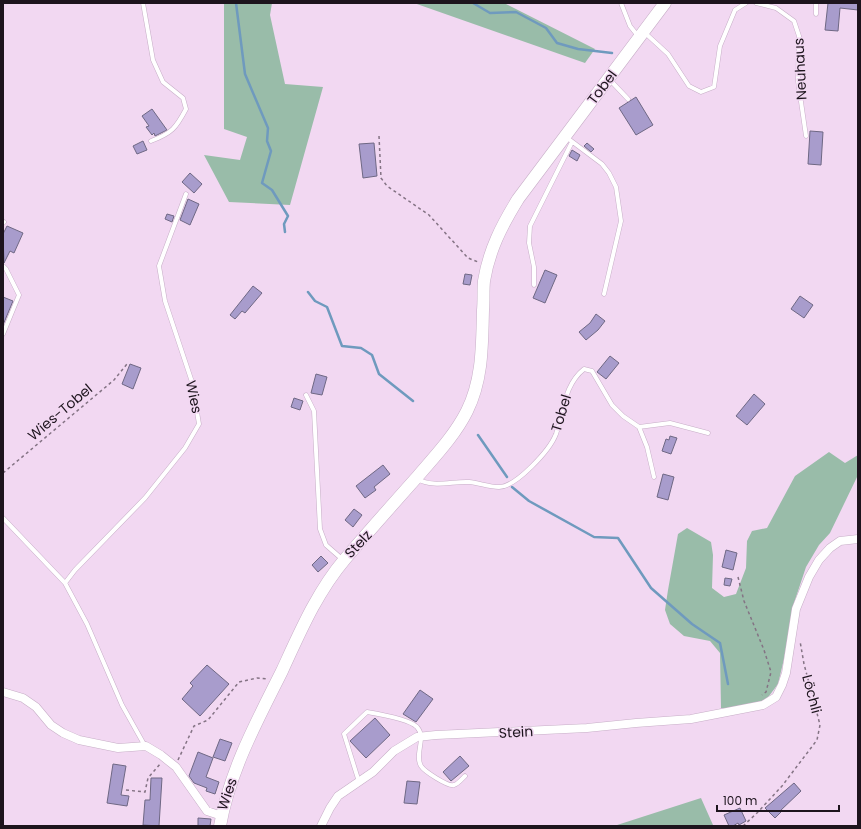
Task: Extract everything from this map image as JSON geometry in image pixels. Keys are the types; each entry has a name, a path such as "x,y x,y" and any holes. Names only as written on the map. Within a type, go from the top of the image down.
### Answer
{"main road":[{"name":"Tobel","path":"455,430 462,421 472,401 478,377 482,355 484,281 491,252 505,220 518,200 569,139 608,78 665,3"},
{"name":"Stelz","path":"344,561 442,449 455,430"},
{"name":"Wies","path":"221,821 239,759 311,610 327,583 344,561"}],"street":[{"path":"792,636 796,609 809,577 819,560 830,548 840,541 858,540"},
{"name":"Löchli","path":"747,709 764,706 776,697 786,673 792,636"},
{"path":"3,692 23,698 36,707 63,733 79,740 118,748 146,746"},
{"name":"Stein","path":"321,826 338,796 373,772 394,752 417,737 436,734 587,728 691,719 747,709"},
{"name":"Wies","path":"146,746 176,767 207,812 221,821"}],"lane":[{"path":"143,3 153,60 163,82 183,98 186,109 177,126 166,135 152,141"},
{"path":"621,3 630,26 668,54 689,86 701,92 714,87 720,46 735,10 746,3"},
{"name":"Neuhaus","path":"756,3 776,8 794,21 799,36 798,81 806,136"},
{"path":"816,3 816,14"},
{"path":"608,78 628,99"},
{"path":"534,285 534,267 529,242 530,226 569,139 602,164 616,186 621,221 604,294"},
{"name":"Wies","path":"65,583 75,570 145,498 185,448 199,424 192,382 165,301 159,266 186,194"},
{"path":"3,266 19,295 3,334"},
{"name":"Tobel","path":"416,477 428,483 468,482 500,487 509,484 524,474 539,458 555,436 571,384 578,373 584,369 592,371 612,405 623,416 639,428"},
{"name":"Stelz","path":"306,395 314,411 320,529 326,544 344,561"},
{"path":"654,477 647,448 639,428 670,423 708,433"},
{"name":"Wies","path":"3,518 65,583 87,624 122,705 146,746"},
{"path":"359,782 344,734 367,712 401,719 417,727 421,736 419,759 421,767 449,786 455,785 465,776"}],"path":[{"path":"380,136 382,178 387,186 429,216 468,258 480,263"},
{"name":"Wies-Tobel","path":"3,473 114,380 127,364"},
{"path":"738,577 744,602 764,650 771,672 766,692 761,696"},
{"name":"Löchli","path":"743,826 782,786 817,740 819,733 818,717 804,664 801,642 798,638 792,636"},
{"path":"176,767 194,726 208,720 239,682 257,678 271,679 276,682"},
{"path":"126,790 145,792 148,778 165,758"}],"green space":[{"path":"224,3 272,3 270,15 285,84 323,87 290,205 229,202 204,155 240,160 247,137 224,129"},
{"path":"414,3 504,3 595,49 585,63"},
{"path":"829,452 845,463 858,455 858,475 830,533 819,545 806,567 793,606 778,684 769,696 758,705 738,710 721,708 720,653 710,641 684,636 670,624 665,610 678,534 687,528 711,542 713,555 712,588 724,597 736,594 746,568 747,541 752,531 767,528 795,476"},
{"path":"701,798 713,825 712,826 614,826"}],"building":[{"path":"828,3 858,3 858,10 840,8 838,31 825,30"},
{"path":"636,97 653,125 636,135 619,108"},
{"path":"152,109 167,130 155,136 154,133 152,135 146,127 149,126 142,116"},
{"path":"810,131 823,132 821,165 808,164"},
{"path":"143,141 147,150 137,154 133,146"},
{"path":"374,143 377,176 363,178 359,144"},
{"path":"587,143 594,149 591,152 584,146"},
{"path":"572,150 580,155 577,161 569,156"},
{"path":"190,173 202,184 194,193 182,182"},
{"path":"188,199 199,204 190,225 180,220"},
{"path":"167,214 174,216 172,222 165,219"},
{"path":"7,226 23,233 14,253 10,251 4,263 3,234"},
{"path":"545,270 557,275 545,303 533,298"},
{"path":"465,274 472,275 470,285 463,284"},
{"path":"253,286 262,293 245,313 242,311 235,319 230,315"},
{"path":"800,296 813,305 804,318 791,309"},
{"path":"3,297 13,301 3,325"},
{"path":"596,314 605,321 598,330 586,340 579,332 590,323"},
{"path":"610,356 619,363 606,379 597,372"},
{"path":"130,364 141,368 133,389 122,384"},
{"path":"316,374 327,377 322,395 311,393"},
{"path":"754,394 765,404 747,425 736,416"},
{"path":"294,398 303,401 300,410 291,407"},
{"path":"670,436 677,438 671,454 662,451 666,439 669,440"},
{"path":"383,465 390,474 374,487 376,490 365,498 356,486"},
{"path":"663,474 674,477 668,500 657,497"},
{"path":"354,509 362,515 353,527 345,520"},
{"path":"726,550 737,553 733,570 722,567"},
{"path":"321,556 328,563 318,572 312,565"},
{"path":"725,578 732,579 730,586 724,585"},
{"path":"207,665 229,684 200,716 182,699 193,686 190,683"},
{"path":"420,690 433,699 416,722 403,714"},
{"path":"375,718 390,735 366,758 350,741"},
{"path":"220,739 232,743 225,761 213,757"},
{"path":"198,752 213,758 206,777 219,782 215,794 206,791 207,788 194,783 189,776"},
{"path":"460,756 469,766 451,781 443,772"},
{"path":"113,764 126,766 121,795 129,796 127,806 107,803"},
{"path":"151,778 162,778 159,826 143,825 145,800 150,800"},
{"path":"407,781 420,782 417,804 404,803"},
{"path":"794,783 801,791 780,811 781,812 775,818 765,808"},
{"path":"740,808 746,821 739,825 738,823 733,826 729,826 724,815"},
{"path":"198,818 211,819 210,826 198,826"}],"waterway":[{"path":"236,3 245,74 268,128 267,141 271,151 262,183 272,190 288,216 284,224 285,232"},
{"path":"473,3 490,13 516,12 546,28 557,43 578,49 612,53"},
{"path":"308,292 315,301 327,307 342,346 361,348 372,355 379,374 413,401"},
{"path":"478,435 507,477"},
{"path":"512,487 529,501 594,537 618,538 651,588 692,624 720,643 728,684"}]}
